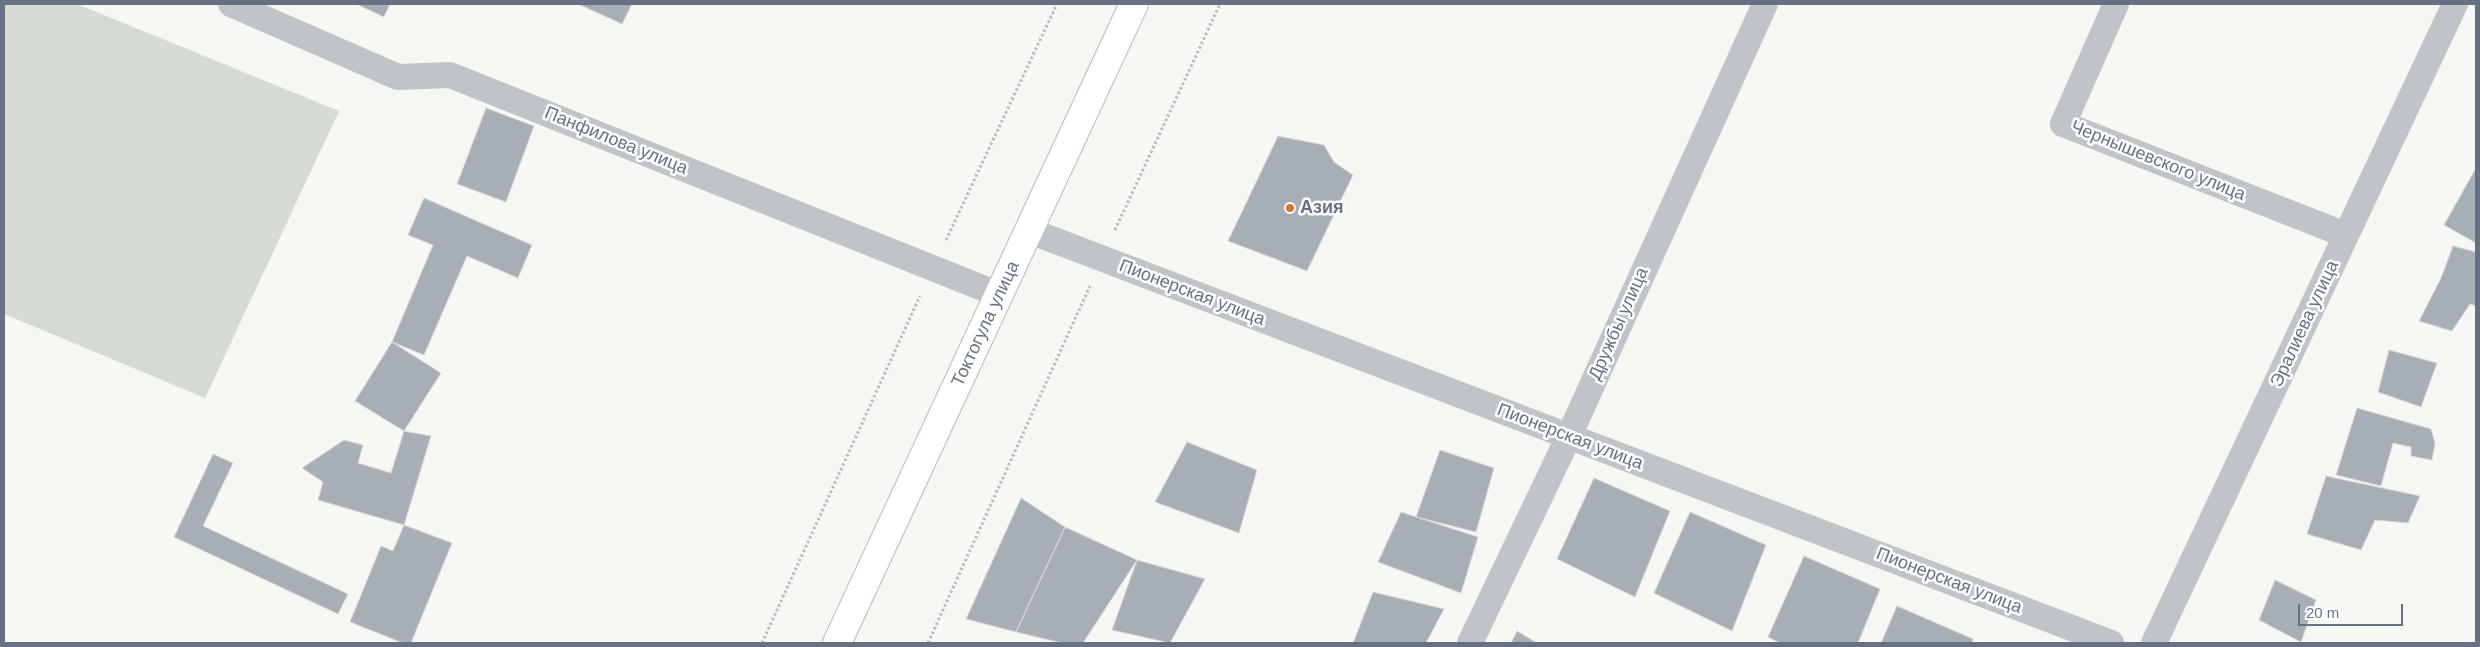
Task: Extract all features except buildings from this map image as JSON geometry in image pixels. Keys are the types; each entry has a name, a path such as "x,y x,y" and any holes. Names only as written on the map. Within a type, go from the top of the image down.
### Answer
{"highway":[{"name":"Токтогула улица","path":"837,643 1134,4"}],"street":[{"name":"Панфилова улица","path":"231,4 398,77 450,75 1000,295"},
{"name":"Дружбы улица","path":"1470,643 1568,436 1764,4"},
{"name":"Чернышевского улица","path":"2116,4 2063,124 2346,235"},
{"name":"Эралиева улица","path":"2154,643 2455,4"},
{"name":"Пионерская улица","path":"1030,231 2111,643"}],"path":[{"path":"762,643 933,268 1057,4"},
{"path":"928,643 1220,4"}],"shaded area":[{"path":"4,4 77,4 339,111 205,398 4,314"}],"place":[{"name":"Aзия","path":"1290,208"}]}
